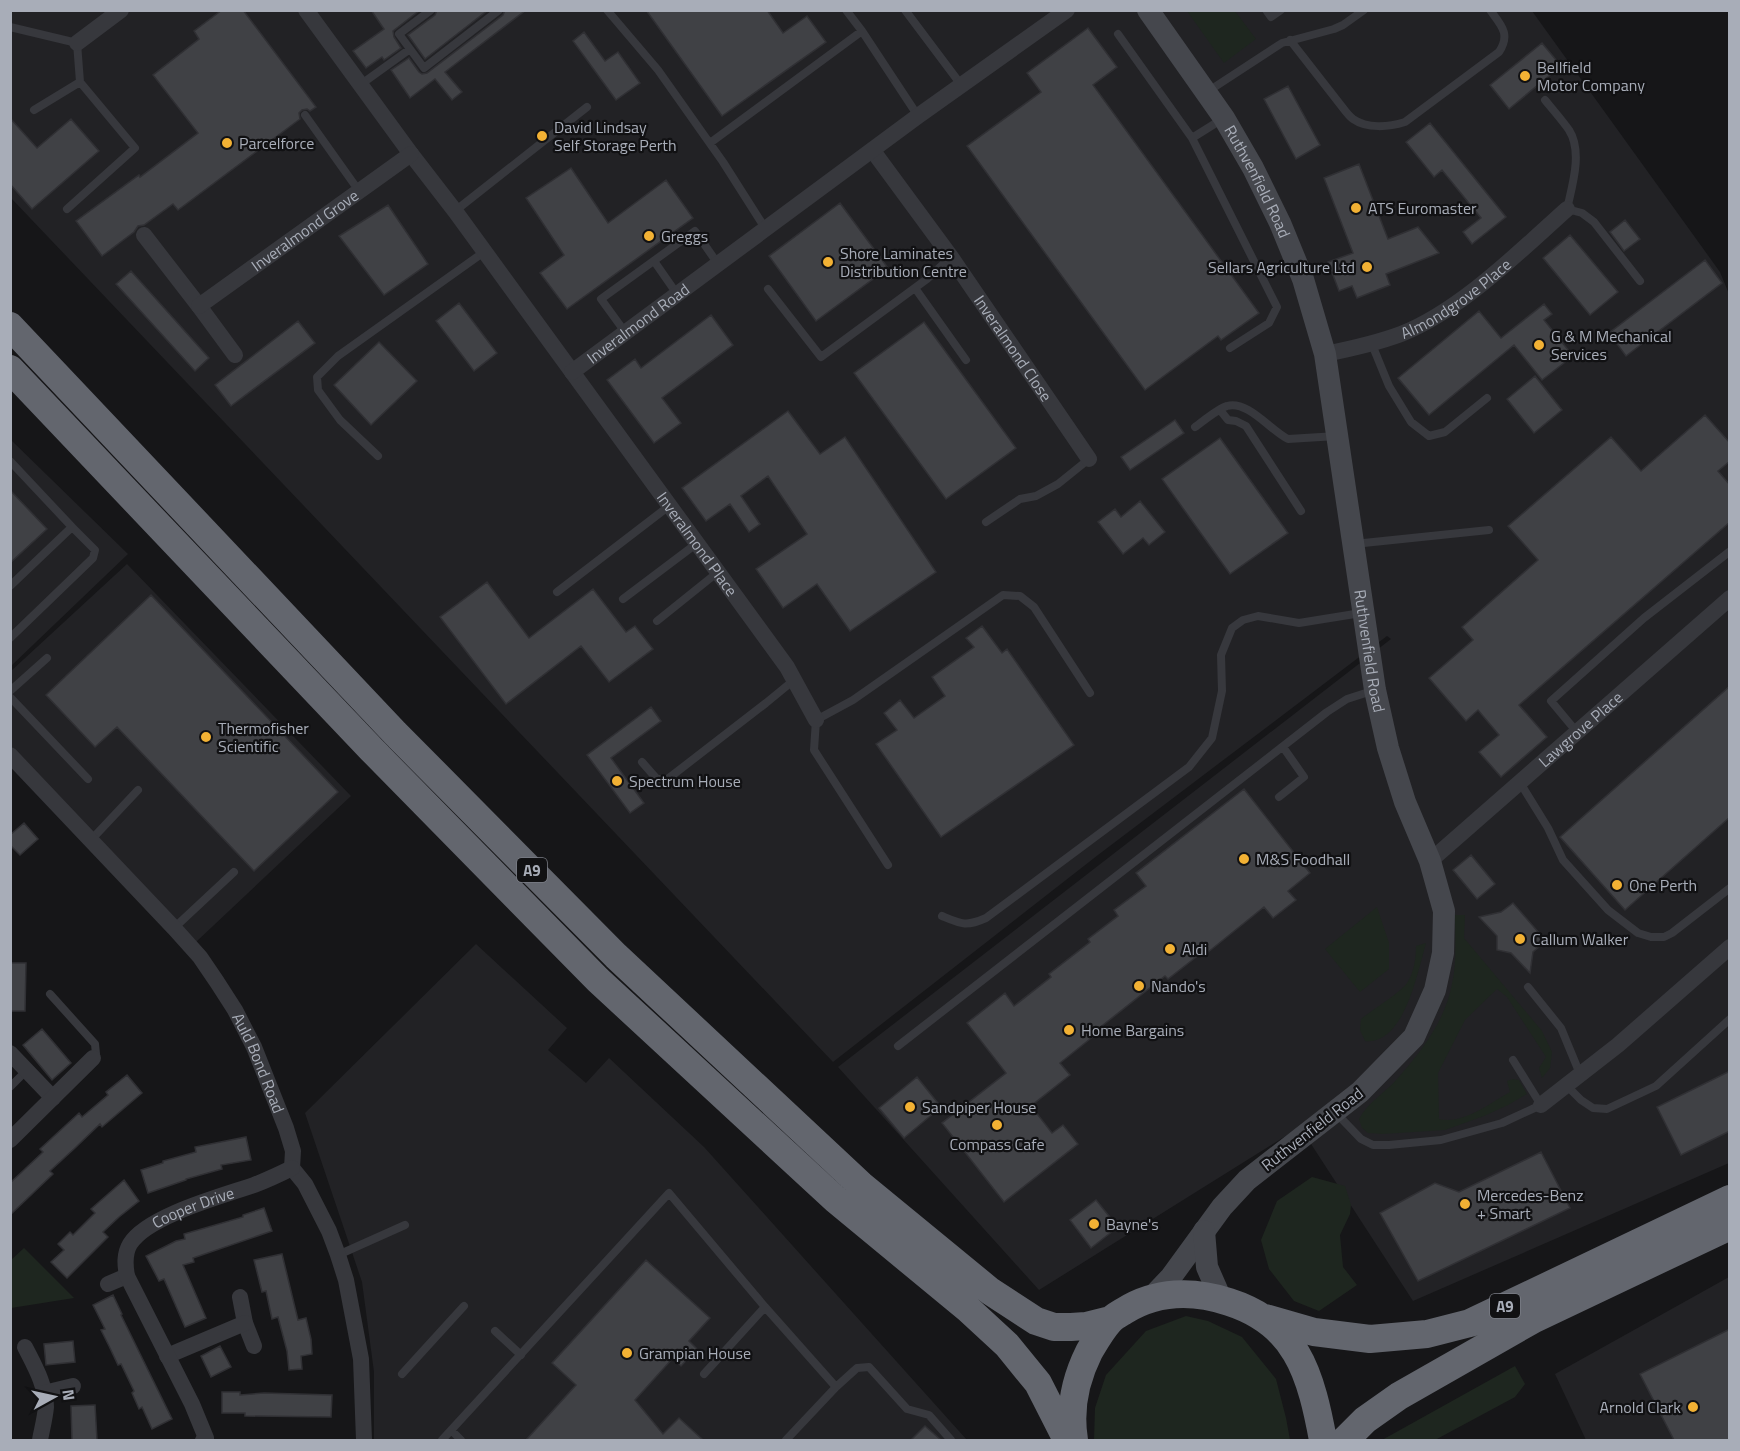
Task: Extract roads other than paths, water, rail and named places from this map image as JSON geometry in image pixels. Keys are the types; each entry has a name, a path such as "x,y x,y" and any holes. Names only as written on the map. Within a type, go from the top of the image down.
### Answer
{"highway":[{"name":"A9","path":"10,327 395,733 616,956 861,1185 990,1291 1036,1321 1054,1327 1071,1327 1110,1320"},
{"name":"A9","path":"10,369 372,750 598,980 836,1200 968,1309 1007,1345 1038,1383 1066,1440"},
{"name":"A9","path":"1265,1318 1314,1332 1370,1339 1427,1334 1470,1323 1730,1198"},
{"name":"A9","path":"1345,1440 1365,1420 1399,1396 1534,1319 1730,1226"},
{"path":"1074,1440 1072,1403 1082,1366 1095,1341 1110,1320 1151,1298 1173,1294 1192,1294 1221,1299 1265,1318 1296,1353 1314,1399 1323,1440"}],"street":[{"path":"76,43 121,10"},
{"name":"Inveralmond Road","path":"306,10 572,372 918,116 1067,10"},
{"name":"Ruthvenfield Road","path":"1148,10 1224,118 1253,168 1280,223 1303,279 1324,354 1375,690 1388,748 1405,802 1430,861 1444,910 1443,953 1435,990 1414,1037 1366,1086 1335,1113 1247,1180 1222,1207 1170,1277 1151,1298"},
{"name":"Inveralmond Close","path":"873,151 951,257 1089,459"},
{"name":"Inveralmond Grove","path":"199,306 411,154"},
{"name":"Almondgrove Place","path":"1324,354 1401,334 1448,309 1497,271 1567,209"},
{"path":"144,235 235,355"},
{"name":"Inveralmond Place","path":"572,372 786,667 816,720"},
{"name":"Lawgrove Place","path":"1430,861 1730,598"},
{"name":"Auld Bond Road","path":"10,755 200,957 254,1047 286,1128 293,1151 292,1168 305,1184 338,1255 345,1280 361,1359 364,1440"},
{"path":"1541,1105 1618,1044 1730,947"},
{"path":"10,1053 53,1098"},
{"path":"10,1140 93,1058"},
{"name":"Cooper Drive","path":"206,1440 192,1404 127,1276 124,1261 129,1245 139,1232 152,1223 292,1168"},
{"path":"1204,1231 1207,1267 1221,1299"},
{"path":"108,1284 127,1276"},
{"path":"240,1297 245,1323 254,1346"},
{"path":"167,1356 245,1323"},
{"path":"25,1347 44,1393 46,1410 40,1440"},
{"path":"44,1393 73,1386"}],"lane":[{"path":"431,10 399,34 424,68 499,10"},
{"path":"607,10 658,70 710,143 765,228"},
{"path":"846,10 918,116"},
{"path":"905,10 962,86"},
{"path":"1266,10 1271,18 1281,10"},
{"path":"1206,92 1282,43 1334,29 1364,10"},
{"path":"1290,40 1353,118 1369,125 1396,125 1405,122 1499,52 1505,40 1504,32 1490,10"},
{"path":"10,27 76,43 80,82 135,148 67,209"},
{"path":"710,143 862,31"},
{"path":"1118,34 1192,138 1277,307 1269,323 1230,348"},
{"path":"360,85 410,49"},
{"path":"34,110 80,82"},
{"path":"1545,100 1570,132 1576,150 1567,209 1582,213 1594,222 1640,280"},
{"path":"455,211 587,107"},
{"path":"305,115 359,191"},
{"path":"1192,138 1224,118"},
{"path":"626,332 601,299 695,231 718,264"},
{"path":"378,456 340,420 318,390 317,377 338,356 484,252"},
{"path":"768,289 820,357 915,288 951,257"},
{"path":"654,261 677,294"},
{"path":"915,288 966,360"},
{"path":"1371,342 1389,386 1411,423 1429,436 1445,432 1487,398"},
{"path":"1195,427 1227,406 1238,406 1251,411 1282,436 1288,438 1338,436"},
{"path":"1220,410 1228,420 1246,426 1301,511"},
{"path":"986,522 1020,499 1036,496 1058,484 1089,459"},
{"path":"10,461 95,550 93,558 10,638"},
{"path":"557,592 669,506"},
{"path":"10,586 72,527"},
{"path":"1354,544 1489,530"},
{"path":"623,599 696,544"},
{"path":"1576,731 1551,701 1644,618 1730,553"},
{"path":"657,621 718,572"},
{"path":"888,865 814,750 816,720 854,700 1003,595 1020,596 1034,607 1090,693"},
{"path":"942,915 962,925 972,924 986,918 1189,767 1212,738 1222,691 1221,655 1232,628 1243,620 1258,616 1299,623 1353,616 1363,612"},
{"path":"10,691 47,658"},
{"path":"642,762 656,778 665,781 794,680"},
{"path":"898,1046 1339,704 1375,690"},
{"path":"10,697 88,779"},
{"path":"1279,797 1304,777 1283,747"},
{"path":"1519,781 1548,828 1563,860 1608,910 1638,933 1651,938 1664,937 1730,888"},
{"path":"91,840 138,790"},
{"path":"174,928 234,872"},
{"path":"1528,987 1561,1028 1580,1074"},
{"path":"50,994 95,1044 96,1054 93,1058"},
{"path":"1566,1085 1593,1108 1606,1109 1656,1086 1730,1019"},
{"path":"1335,1113 1362,1139 1373,1145 1441,1140 1502,1123 1541,1105 1513,1060"},
{"path":"10,1087 27,1070"},
{"path":"442,1440 669,1193 836,1387"},
{"path":"338,1255 405,1225"},
{"path":"402,1374 464,1306"},
{"path":"704,1374 765,1307"},
{"path":"495,1331 521,1355"},
{"path":"786,1440 857,1368 869,1367 907,1409 929,1415 951,1440"},
{"path":"452,1431 461,1440"}],"place":[{"name":"Bellfield Motor Company","path":"1525,76"},
{"name":"David Lindsay Self Storage Perth","path":"542,136"},
{"name":"Parcelforce","path":"227,143"},
{"name":"ATS Euromaster","path":"1356,208"},
{"name":"Greggs","path":"649,236"},
{"name":"Shore Laminates Distribution Centre","path":"828,262"},
{"name":"Sellars Agriculture Ltd","path":"1367,267"},
{"name":"G & M Mechanical Services","path":"1539,345"},
{"name":"Thermofisher Scientific","path":"206,737"},
{"name":"Spectrum House","path":"617,781"},
{"name":"M&S Foodhall","path":"1244,859"},
{"name":"One Perth","path":"1617,885"},
{"name":"Callum Walker","path":"1520,939"},
{"name":"Aldi","path":"1170,949"},
{"name":"Nando's","path":"1139,986"},
{"name":"Home Bargains","path":"1069,1030"},
{"name":"Sandpiper House","path":"910,1107"},
{"name":"Compass Cafe","path":"997,1125"},
{"name":"Mercedes-Benz + Smart","path":"1465,1204"},
{"name":"Bayne's","path":"1094,1224"},
{"name":"Grampian House","path":"627,1353"},
{"name":"Arnold Clark","path":"1693,1407"}]}
